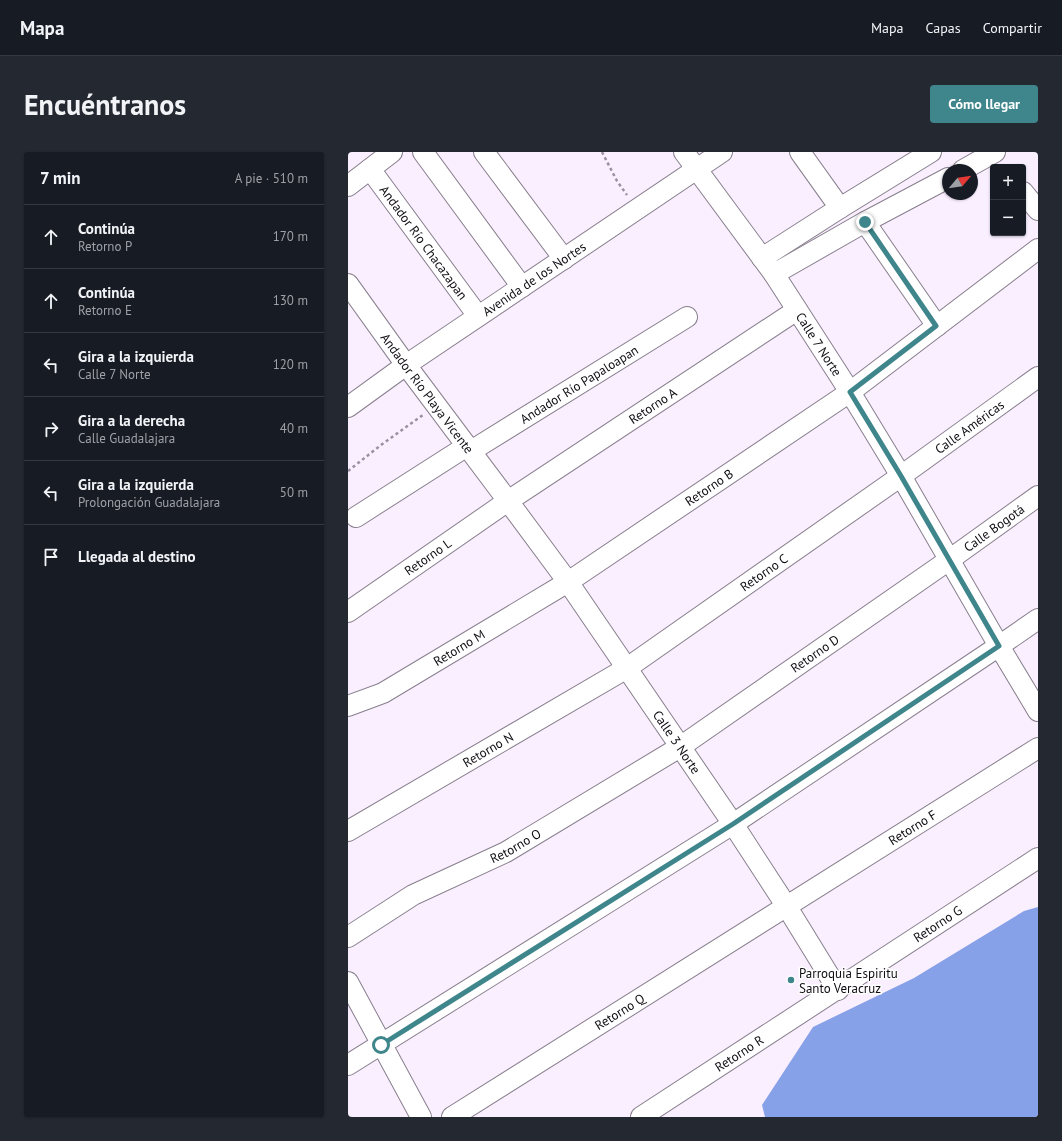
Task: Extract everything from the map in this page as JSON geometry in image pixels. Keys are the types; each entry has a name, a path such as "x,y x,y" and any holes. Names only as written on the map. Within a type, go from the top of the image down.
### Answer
{"street":[{"path":"348,186 392,152"},
{"path":"423,152 522,287"},
{"path":"484,152 564,259"},
{"name":"Calle 7 Norte","path":"684,152 774,274 850,392 901,476 1038,711"},
{"name":"Avenida de los Nortes","path":"348,407 478,316 722,152"},
{"path":"800,152 840,208"},
{"path":"762,258 930,152"},
{"path":"978,165 997,158"},
{"name":"Andador Río Chacazapan","path":"370,169 478,316"},
{"path":"774,274 865,222 942,181"},
{"path":"1026,196 1038,210"},
{"path":"865,222 936,326"},
{"name":"Retorno B","path":"568,582 850,392 1038,249"},
{"name":"Andador Río Playa Vicente","path":"348,284 406,366 508,501"},
{"name":"Retorno A","path":"508,501 797,310"},
{"name":"Andador Río Papaloapan","path":"356,518 687,317"},
{"name":"Calle Américas","path":"901,476 1038,377"},
{"name":"Retorno C","path":"627,668 901,476"},
{"name":"Calle Bogotá","path":"949,560 1038,496"},
{"name":"Calle 3 Norte","path":"508,501 568,582 733,824 787,907 838,990"},
{"name":"Retorno L","path":"348,612 508,501"},
{"name":"Retorno D","path":"680,747 949,560"},
{"name":"Retorno M","path":"348,706 383,693 568,582"},
{"path":"348,1064 381,1045 733,824 1038,619"},
{"name":"Retorno N","path":"348,831 627,668"},
{"name":"Retorno O","path":"348,937 413,895 506,852 680,747"},
{"name":"Retorno F","path":"787,907 1038,748"},
{"name":"Retorno G","path":"838,990 1038,858"},
{"name":"Retorno Q","path":"452,1117 787,907"},
{"path":"348,982 421,1117"},
{"name":"Retorno R","path":"641,1117 838,990"}],"path":[{"path":"602,152 617,181 637,209"},
{"path":"348,471 381,445 436,406"}],"water":[{"path":"1038,907 1038,1117 765,1117 762,1105 813,1027 914,978 1024,911"}],"place":[{"name":"Parroquia Espiritu Santo Veracruz","path":"791,980"}],"route":[{"path":"381,1045 733,824 999,646 901,476 850,392 936,326 865,222"}]}
